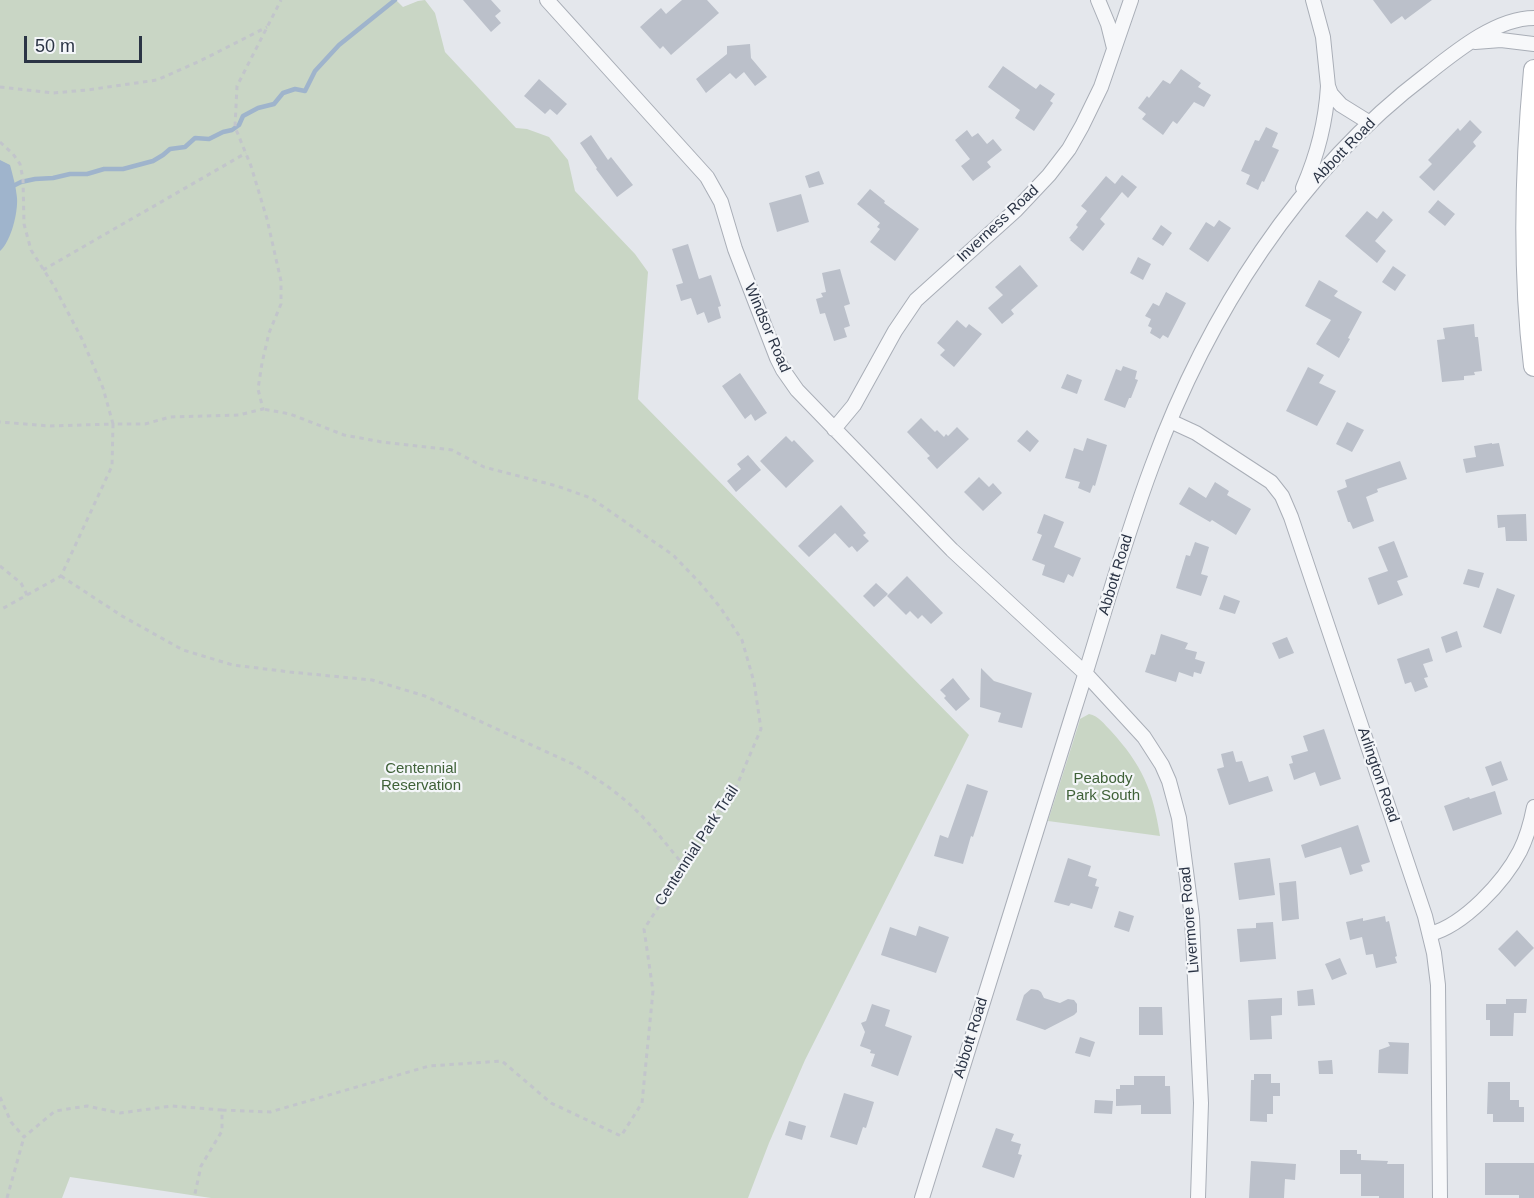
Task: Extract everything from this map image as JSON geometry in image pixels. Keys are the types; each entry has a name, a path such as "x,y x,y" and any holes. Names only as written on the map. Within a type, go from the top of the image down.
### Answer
{"street":[{"name":"Windsor Road","path":"547,0 707,177 721,202 735,249 783,370 801,395 952,550 1086,674"},
{"path":"1098,0 1108,24 1114,50"},
{"name":"Inverness Road","path":"834,429 854,405 895,331 916,300 1004,222 1059,162 1082,126 1101,87 1131,0"},
{"path":"1293,208 1315,156 1325,113 1328,86 1323,37 1313,0"},
{"name":"Abbott Road","path":"922,1198 1010,908 1086,674 1137,506 1170,421 1198,361 1232,299 1264,248 1324,170 1370,123 1421,78 1470,43 1497,26 1517,19 1534,18"},
{"path":"1470,43 1501,40 1534,44"},
{"path":"1534,70 1527,169 1526,261 1534,366"},
{"path":"1328,86 1331,94 1341,105 1370,123"},
{"name":"Arlington Road","path":"1170,421 1196,433 1271,482 1282,496 1291,517 1430,934 1438,985 1440,1198"},
{"name":"Livermore Road","path":"1086,674 1144,737 1152,749 1169,782 1179,818 1192,917 1194,951 1201,1103 1198,1198"},
{"path":"1430,934 1446,929 1460,919 1499,882 1520,852 1534,807"}],"path":[{"path":"263,409 258,389 260,372 269,333 280,304 281,281 267,219 246,153 235,127 237,86 280,0"},
{"path":"0,87 53,93 157,80 267,27"},
{"path":"0,142 20,164 23,179 24,224 31,250 54,286 82,339 103,388 113,424 112,465 61,576 0,610"},
{"path":"43,270 246,153"},
{"name":"Centennial Park Trail","path":"0,422 50,426 145,424 170,417 239,415 263,409 290,414 344,435 452,450 484,467 557,486 591,498 673,555 700,583 742,640 754,682 761,729 734,792 644,930 653,991 642,1102 621,1136 551,1103 502,1061 429,1066 270,1112 222,1110"},
{"path":"0,566 21,583 27,595"},
{"path":"61,576 122,616 183,650 233,665 372,680 425,696 573,764 627,802 658,834 685,867"},
{"path":"0,1097 11,1122 24,1137"},
{"path":"7,1198 24,1137 56,1111 87,1106 120,1113 172,1106 222,1110 222,1131 201,1166 194,1198"}],"green space":[{"name":"Centennial Reservation","path":"0,0 396,0 403,7 425,0 435,13 445,52 516,128 527,129 549,137 568,160 575,191 635,254 648,272 638,399 969,735 805,1060 748,1198 211,1198 70,1177 62,1198 0,1198"},
{"name":"Peabody Park South","path":"1089,714 1099,718 1122,743 1138,767 1150,792 1160,836 1048,821 1080,719"}],"water":[{"path":"0,160 10,165 17,204 10,234 0,251"}],"building":[{"path":"463,0 491,0 501,11 495,16 501,23 491,32"},
{"path":"682,0 707,0 719,13 671,55 663,46 660,49 640,27 661,8 666,14"},
{"path":"1373,0 1432,0 1405,20 1402,16 1391,24"},
{"path":"750,44 751,58 767,77 755,86 744,72 736,79 730,73 706,93 696,79 727,54 727,46"},
{"path":"1003,66 1036,89 1040,84 1055,94 1050,101 1053,103 1034,131 1015,118 1020,110 988,87"},
{"path":"1181,69 1201,83 1198,87 1211,95 1204,107 1194,102 1177,124 1173,121 1163,135 1142,119 1146,114 1138,108 1163,80 1170,84"},
{"path":"539,79 567,104 557,115 550,109 545,114 524,96"},
{"path":"1470,120 1482,132 1473,142 1476,146 1434,191 1419,177 1432,164 1428,160 1458,128 1460,131"},
{"path":"1266,127 1278,133 1272,147 1279,150 1258,190 1246,184 1250,175 1241,171 1255,140 1259,141"},
{"path":"967,130 972,137 978,133 987,144 993,139 1002,150 987,162 991,167 973,181 961,166 970,159 955,140"},
{"path":"591,135 608,160 611,157 633,185 617,197 580,143"},
{"path":"819,171 824,184 809,188 805,176"},
{"path":"1122,175 1137,187 1128,198 1122,192 1100,219 1105,224 1083,251 1069,238 1087,211 1081,206 1106,176 1115,184"},
{"path":"870,189 885,201 884,203 919,229 895,261 870,242 880,229 877,227 880,223 857,204"},
{"path":"801,194 809,222 777,232 769,203"},
{"path":"1438,200 1455,214 1445,226 1428,212"},
{"path":"1367,211 1377,219 1383,211 1393,220 1375,241 1386,251 1377,263 1345,236"},
{"path":"1219,220 1231,228 1208,262 1189,249 1206,222 1214,227"},
{"path":"1161,225 1172,233 1163,246 1152,239"},
{"path":"688,244 699,279 711,275 721,306 718,307 721,318 708,323 704,312 697,315 691,298 681,301 676,285 683,283 672,249"},
{"path":"1138,257 1151,264 1143,280 1130,273"},
{"path":"1020,265 1038,286 1011,310 1014,314 1002,324 988,308 1003,295 995,287"},
{"path":"1393,266 1406,275 1395,291 1382,282"},
{"path":"840,269 850,304 844,306 850,326 844,328 847,337 834,341 825,313 820,314 816,299 823,297 821,293 826,292 822,273"},
{"path":"1319,280 1338,291 1334,296 1362,312 1339,358 1316,344 1331,320 1305,306"},
{"path":"1166,292 1186,303 1168,338 1163,335 1160,339 1150,333 1152,328 1148,326 1151,319 1145,316 1153,303 1159,306"},
{"path":"957,320 966,328 969,324 982,334 954,367 940,355 945,350 937,343"},
{"path":"1474,324 1482,371 1474,372 1475,375 1464,376 1464,380 1442,382 1437,340 1445,339 1443,328"},
{"path":"1123,366 1137,371 1135,379 1138,380 1125,408 1104,400 1116,369 1121,371"},
{"path":"1308,367 1324,375 1319,383 1336,391 1317,426 1286,411"},
{"path":"740,373 767,413 755,421 751,414 745,419 722,386"},
{"path":"1067,374 1082,380 1077,394 1061,388"},
{"path":"921,418 935,432 937,430 944,437 957,427 969,439 937,469 927,458 930,456 907,432"},
{"path":"1347,422 1364,430 1352,452 1336,444"},
{"path":"1027,430 1039,441 1030,452 1017,441"},
{"path":"786,436 792,442 794,440 814,461 786,488 760,461"},
{"path":"1087,438 1107,445 1095,486 1093,485 1090,493 1078,488 1080,482 1065,478 1074,448 1083,451"},
{"path":"1499,443 1504,466 1466,473 1463,459 1476,457 1474,446"},
{"path":"748,455 761,470 736,492 727,481 741,469 737,464"},
{"path":"1400,461 1407,479 1377,489 1378,492 1366,497 1374,521 1353,529 1348,522 1337,491 1347,487 1345,480"},
{"path":"979,477 989,487 993,483 1002,493 983,511 964,492"},
{"path":"1215,482 1229,491 1227,495 1251,509 1236,535 1179,504 1189,487 1206,498"},
{"path":"841,505 866,533 863,535 869,541 857,552 852,546 849,548 835,533 809,557 798,546"},
{"path":"1044,514 1064,522 1054,547 1081,558 1073,577 1068,574 1064,583 1042,575 1045,565 1032,560 1042,535 1037,533"},
{"path":"1526,514 1527,541 1506,541 1505,527 1498,528 1497,515"},
{"path":"1394,541 1408,577 1397,581 1403,595 1378,605 1368,578 1388,571 1378,547"},
{"path":"1195,542 1209,547 1201,574 1208,576 1201,596 1176,588 1186,555 1190,556"},
{"path":"1468,569 1484,573 1479,588 1463,584"},
{"path":"907,576 943,613 931,624 922,615 918,619 910,611 906,615 887,596"},
{"path":"876,583 888,594 874,607 863,596"},
{"path":"1497,588 1515,595 1501,634 1483,627"},
{"path":"1224,595 1240,601 1235,614 1219,609"},
{"path":"1457,631 1462,647 1446,653 1441,637"},
{"path":"1161,634 1188,643 1185,649 1197,652 1195,659 1205,662 1201,674 1194,672 1193,677 1179,672 1176,682 1145,672 1151,654 1155,655"},
{"path":"1287,637 1294,653 1279,659 1272,643"},
{"path":"1429,648 1433,661 1423,664 1428,677 1424,678 1428,687 1415,692 1411,682 1405,684 1397,659"},
{"path":"981,668 994,681 1032,693 1022,728 998,722 1001,713 980,707"},
{"path":"953,678 970,699 956,711 940,690"},
{"path":"1324,729 1341,779 1320,786 1315,772 1294,780 1289,764 1293,763 1291,756 1308,751 1303,736"},
{"path":"1233,751 1236,762 1242,761 1249,782 1268,776 1273,791 1229,805 1217,769 1224,767 1221,754"},
{"path":"1501,761 1508,780 1492,786 1485,767"},
{"path":"967,784 988,791 963,864 934,856 940,835 948,838"},
{"path":"1495,791 1502,814 1453,831 1444,806"},
{"path":"1358,825 1370,862 1361,865 1363,871 1350,875 1341,847 1305,858 1301,845"},
{"path":"1068,858 1091,866 1088,876 1097,879 1095,886 1099,887 1092,909 1071,903 1069,906 1054,902"},
{"path":"1270,858 1275,895 1239,900 1234,863"},
{"path":"1296,881 1299,919 1282,921 1279,883"},
{"path":"1119,911 1134,916 1129,932 1114,927"},
{"path":"1385,916 1386,922 1389,921 1397,963 1376,968 1373,954 1366,955 1362,937 1350,940 1346,922"},
{"path":"1273,922 1276,959 1240,962 1237,929 1256,928 1256,923"},
{"path":"919,926 949,937 936,973 881,955 890,927 916,936"},
{"path":"1517,930 1534,948 1515,967 1498,949"},
{"path":"1340,958 1347,974 1332,980 1325,964"},
{"path":"1031,989 1041,992 1044,998 1060,1003 1068,999 1074,1000 1077,1004 1077,1012 1045,1030 1016,1020 1024,995"},
{"path":"1313,989 1315,1005 1298,1006 1297,991"},
{"path":"1282,998 1282,1015 1271,1016 1272,1039 1250,1040 1248,1000"},
{"path":"1506,999 1527,999 1526,1013 1514,1013 1513,1036 1490,1036 1490,1020 1486,1020 1486,1004 1506,1004"},
{"path":"872,1004 890,1010 885,1026 912,1036 898,1076 871,1066 875,1054 860,1046 865,1032 861,1023 866,1021"},
{"path":"1139,1007 1162,1007 1163,1035 1139,1035"},
{"path":"1080,1037 1095,1042 1090,1057 1075,1053"},
{"path":"1388,1042 1409,1043 1408,1074 1378,1073 1379,1050 1390,1046"},
{"path":"1332,1060 1333,1074 1319,1074 1318,1061"},
{"path":"1254,1074 1271,1074 1271,1083 1280,1083 1280,1096 1273,1096 1273,1114 1267,1114 1267,1122 1250,1121 1251,1080 1254,1080"},
{"path":"1134,1076 1165,1076 1165,1086 1170,1086 1171,1114 1141,1114 1141,1105 1116,1106 1116,1089 1120,1089 1120,1085 1134,1085"},
{"path":"1488,1082 1510,1082 1510,1100 1519,1100 1519,1107 1524,1107 1524,1122 1493,1122 1493,1114 1487,1114"},
{"path":"844,1093 874,1102 866,1128 863,1127 857,1145 830,1137"},
{"path":"1095,1100 1113,1101 1112,1114 1094,1113"},
{"path":"789,1121 806,1126 802,1140 785,1135"},
{"path":"996,1128 1014,1134 1011,1141 1021,1144 1018,1154 1022,1155 1014,1178 982,1167"},
{"path":"1340,1150 1357,1150 1357,1154 1361,1154 1361,1160 1404,1164 1404,1198 1361,1196 1361,1174 1340,1174"},
{"path":"1251,1161 1296,1164 1295,1180 1285,1179 1284,1198 1249,1198"},
{"path":"1485,1163 1534,1163 1534,1198 1519,1198 1519,1195 1485,1195"}],"waterway":[{"path":"13,186 35,179 87,174 104,169 123,169 153,161 170,149 185,147 195,138 209,139 232,130 239,125 243,116 258,108 274,104 283,93 295,89 305,91 315,71 339,45 395,0"}]}
